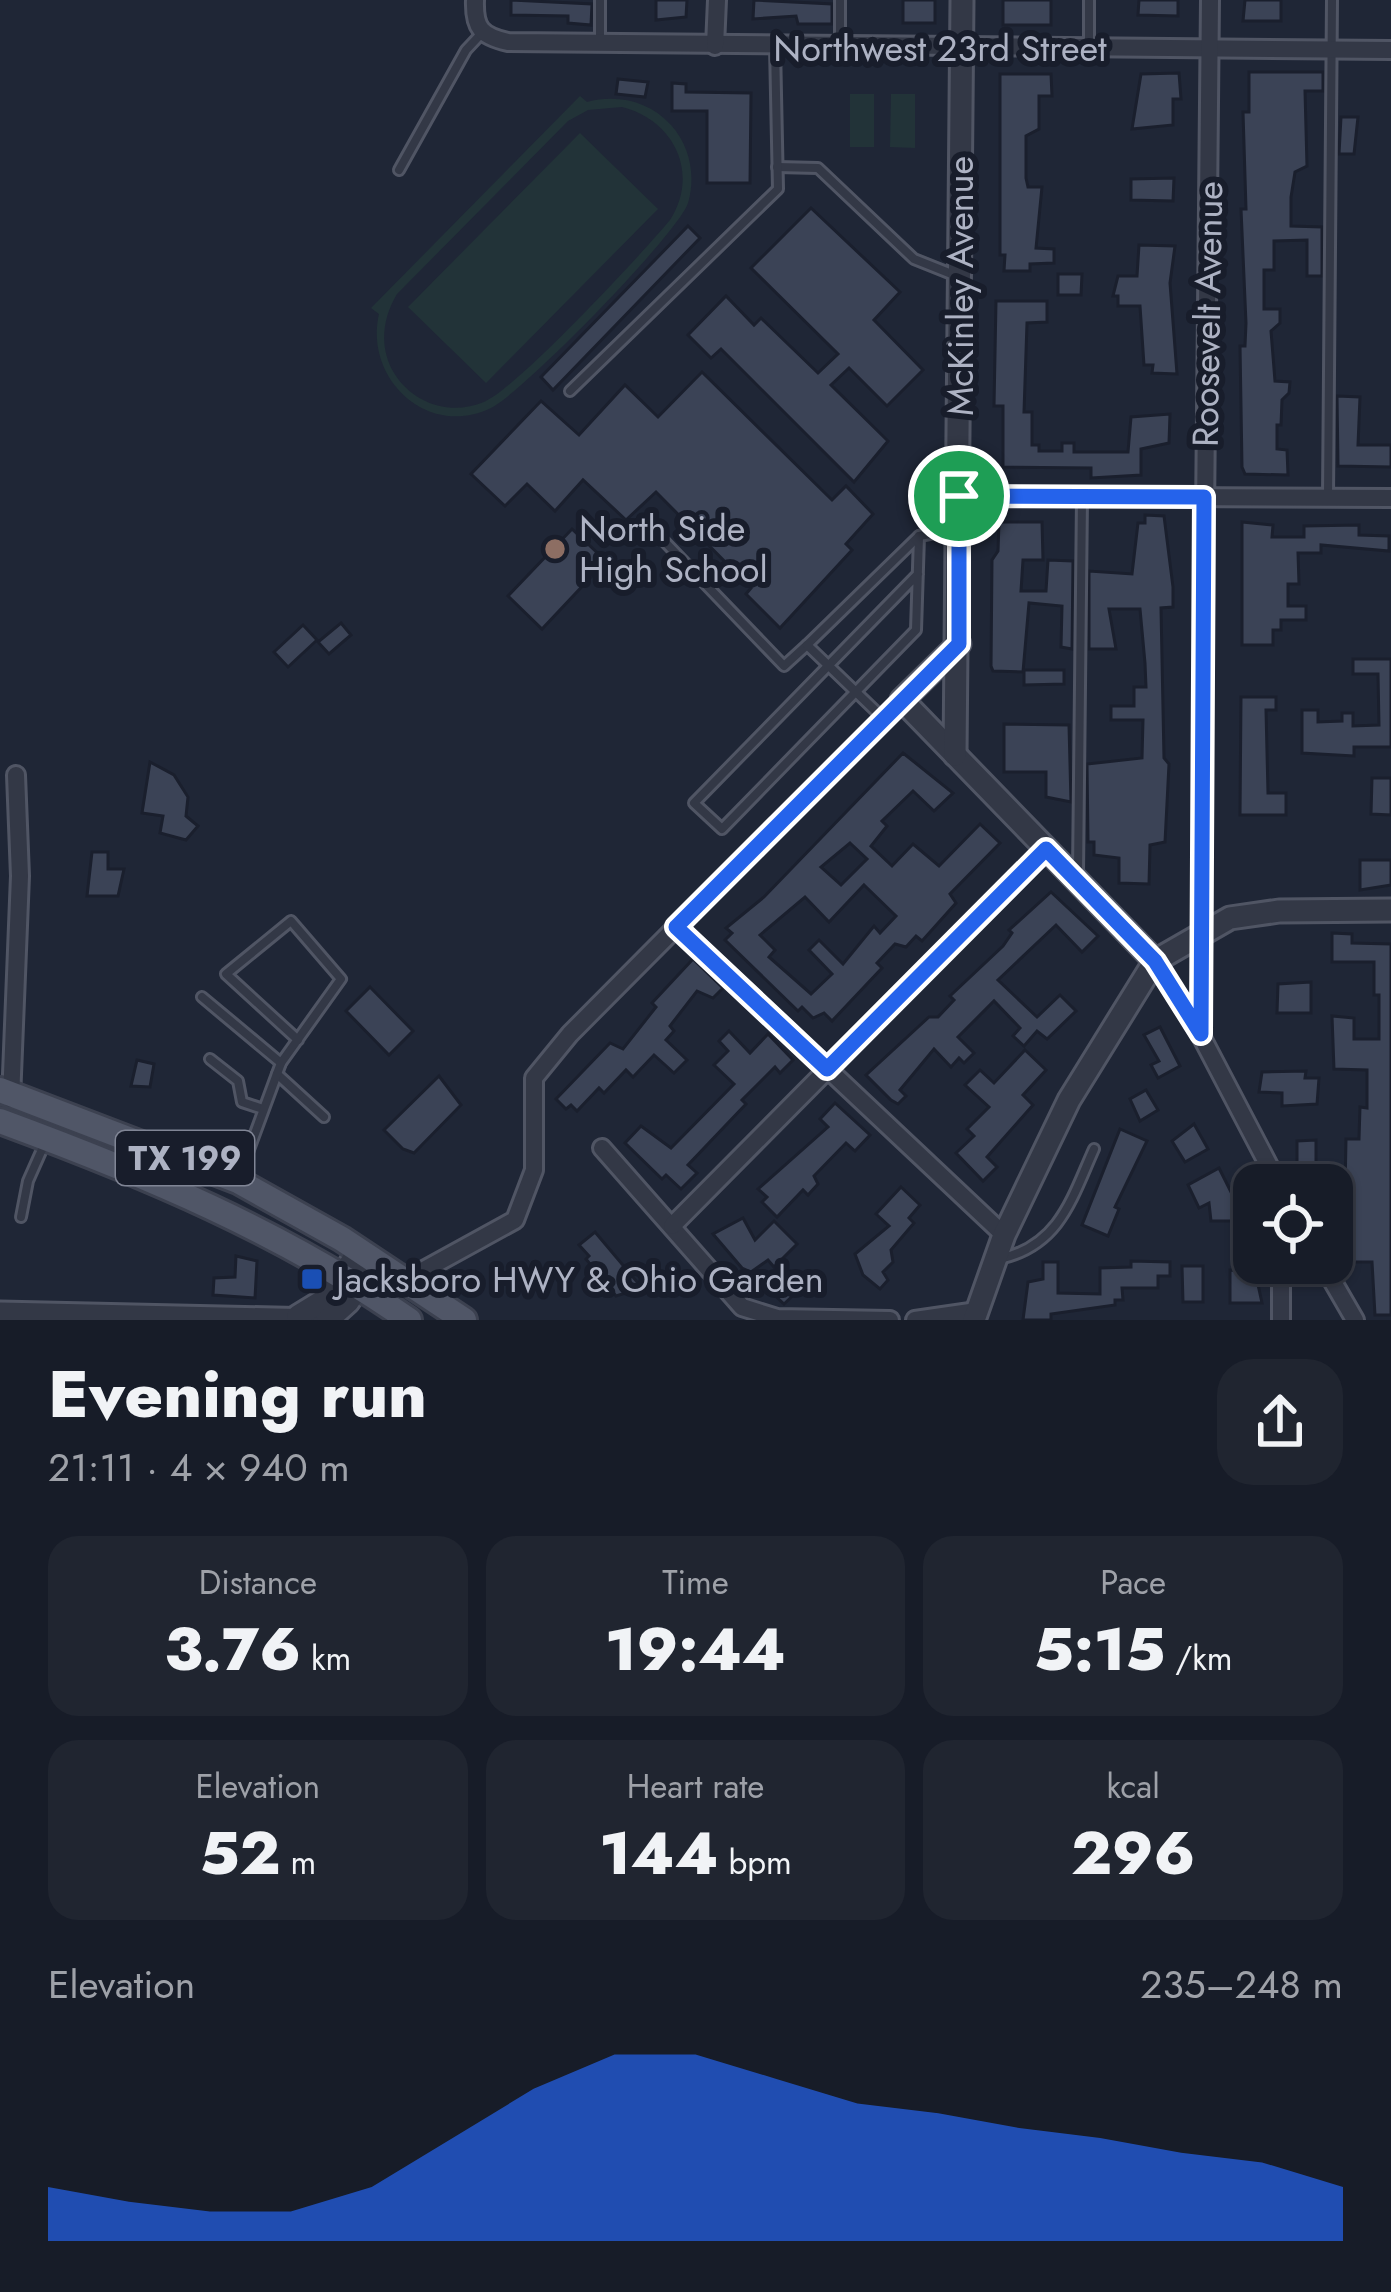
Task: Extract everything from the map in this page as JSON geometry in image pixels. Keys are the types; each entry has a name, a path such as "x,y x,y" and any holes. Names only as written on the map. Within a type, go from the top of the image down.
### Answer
{"main road":[{"name":"TX 199","path":"6,1093 238,1181 368,1256 464,1320"},
{"name":"TX 199","path":"5,1122 183,1192 352,1281 409,1320"}],"street":[{"path":"475,0 475,23 486,36"},
{"path":"715,46 716,0"},
{"name":"McKinley Avenue","path":"955,755 962,0"},
{"name":"Roosevelt Avenue","path":"1210,0 1201,1034 1269,1164"},
{"name":"Northwest 23rd Street","path":"486,36 601,44 775,47 1391,50"},
{"path":"959,496 1391,498"},
{"path":"404,1281 515,1220 534,1170 534,1078 676,927 959,644"},
{"path":"902,700 1155,961 1201,1034"},
{"path":"5,1122 20,876 16,776"},
{"path":"672,1226 1046,849"},
{"path":"915,1320 976,1315 1004,1235 1069,1100 1155,961 1202,930 1230,919 1279,911 1391,910"},
{"path":"676,927 1004,1235"},
{"path":"602,1148 755,1313 890,1320"},
{"path":"328,1320 368,1256"},
{"path":"292,1319 352,1281"},
{"path":"1281,1320 1282,1284"},
{"path":"1334,1284 1355,1320"},
{"path":"0,1313 318,1320"}],"lane":[{"path":"600,0 601,44"},
{"path":"840,0 840,47"},
{"path":"1089,0 1089,49"},
{"path":"1328,498 1332,0"},
{"path":"399,170 466,50 486,36"},
{"path":"570,391 750,213 773,197 775,47"},
{"path":"777,167 818,168 914,260 960,277"},
{"path":"1078,882 1082,496"},
{"path":"665,542 784,666 919,536 959,529"},
{"path":"918,574 694,803 722,830 916,631 918,574 919,536"},
{"path":"807,645 884,719"},
{"path":"238,1181 281,1063 298,1040 341,979 291,921 226,974 298,1040"},
{"path":"202,997 281,1063"},
{"path":"210,1059 238,1082 242,1102 263,1109"},
{"path":"277,1074 324,1118"},
{"path":"21,1217 28,1181 47,1138"},
{"path":"995,1260 1044,1242 1058,1226 1094,1149"}],"shaded area":[{"path":"850,94 874,94 874,147 850,147"},
{"path":"891,94 915,94 915,148 890,147"},
{"path":"580,96 587,102 621,99 643,105 671,125 683,142 691,182 688,203 678,220 597,312 491,408 444,415 405,397 381,360 379,314 371,308","holes":["622,107 640,114 668,136 682,167 679,202 670,220 578,319 500,392 459,408 434,404 411,393 394,373 384,344 388,313 397,294 568,121 588,110"]},
{"path":"580,133 658,209 486,383 408,307"}],"building":[{"path":"511,0 592,4 591,25 568,23 568,16 511,15"},
{"path":"656,0 687,0 686,17 656,20"},
{"path":"754,0 832,4 832,24 798,24 796,16 753,19"},
{"path":"903,0 935,0 935,23 903,23"},
{"path":"1003,0 1051,0 1051,25 1003,25"},
{"path":"1139,0 1178,0 1178,16 1138,15"},
{"path":"1245,0 1281,0 1281,21 1243,21"},
{"path":"1249,72 1323,72 1323,91 1305,91 1307,166 1295,172 1291,197 1291,226 1322,227 1322,276 1307,276 1307,240 1274,241 1274,270 1264,270 1264,309 1280,309 1280,323 1271,331 1275,381 1290,382 1282,400 1281,425 1277,425 1277,449 1287,450 1288,475 1245,474 1242,467 1240,346 1245,346 1246,323 1241,209 1246,209 1243,112 1249,112"},
{"path":"1179,73 1181,99 1173,99 1173,125 1132,129 1141,74"},
{"path":"1000,74 1051,74 1052,96 1039,96 1039,129 1026,136 1026,178 1028,187 1042,187 1036,248 1054,249 1054,263 1030,264 1030,271 1004,271 1005,255 1000,255"},
{"path":"618,79 648,82 645,97 616,94"},
{"path":"672,83 686,84 686,92 751,93 750,183 707,183 707,111 672,111"},
{"path":"1341,117 1358,117 1354,154 1339,154"},
{"path":"1174,178 1173,201 1131,200 1131,179"},
{"path":"811,208 900,292 874,320 923,370 887,406 849,368 831,385 888,441 854,482 721,349 711,358 688,335 726,296 754,325 761,318 818,373 838,354 751,268"},
{"path":"688,226 700,238 553,390 541,377"},
{"path":"1139,245 1175,246 1170,283 1177,374 1152,373 1153,365 1144,365 1140,306 1118,306 1118,296 1113,296 1118,276 1137,276"},
{"path":"1058,274 1082,274 1081,295 1058,295"},
{"path":"996,301 1047,301 1047,322 1027,323 1024,412 1032,412 1032,445 1039,445 1039,451 1062,451 1062,443 1074,443 1074,452 1128,452 1131,417 1170,414 1169,443 1141,449 1141,475 1091,478 1091,468 1003,467 1003,406 994,406"},
{"path":"702,372 832,500 846,486 873,514 846,544 852,550 780,628 746,594 751,588 656,492 626,520 583,480 555,511 527,484 505,506 471,474 541,401 579,435 625,385 658,417"},
{"path":"1337,396 1360,397 1358,445 1391,445 1391,467 1338,466"},
{"path":"1145,515 1164,516 1173,587 1173,607 1161,608 1164,758 1169,764 1165,842 1150,845 1149,884 1119,883 1119,858 1094,855 1094,842 1088,842 1087,764 1142,758 1143,720 1111,720 1111,706 1134,706 1134,687 1146,687 1140,609 1109,609 1116,649 1089,649 1089,571 1132,574 1138,523 1145,523"},
{"path":"999,522 1042,522 1043,560 1023,560 1021,591 1046,591 1048,560 1073,561 1072,649 1061,647 1062,606 1029,603 1023,672 993,671 991,666 992,560 998,551"},
{"path":"1242,522 1273,525 1272,537 1304,537 1304,526 1359,525 1359,535 1389,536 1389,551 1321,545 1321,553 1298,553 1299,584 1288,584 1288,606 1306,606 1306,620 1281,620 1281,630 1273,630 1273,645 1242,645"},
{"path":"572,529 606,561 542,629 508,596"},
{"path":"341,623 351,635 329,654 318,642"},
{"path":"303,625 317,640 288,667 274,652"},
{"path":"1353,659 1391,659 1391,747 1354,747 1354,756 1302,753 1302,710 1318,710 1318,722 1342,721 1342,713 1353,713 1353,726 1379,725 1378,674 1353,674"},
{"path":"1024,670 1064,670 1064,684 1024,685"},
{"path":"1241,697 1276,697 1276,710 1266,710 1268,793 1286,793 1286,815 1240,815"},
{"path":"1004,724 1069,725 1071,802 1046,797 1046,772 1004,772"},
{"path":"903,753 953,793 934,811 913,791 882,821 887,826 871,846 892,866 913,844 939,866 980,824 1000,843 950,894 956,903 922,941 916,936 906,947 895,944 877,963 882,968 832,1021 824,1013 813,1018 802,1007 798,1011 725,940 732,933 726,928 764,897","holes":["850,843 867,859 841,885 821,867","864,885 896,916 880,933 874,926 843,964 819,940 809,950 832,974 811,994 769,957 775,950 760,935 805,897 829,922"]},
{"path":"150,762 174,775 188,797 186,816 198,826 186,840 160,833 163,816 142,813"},
{"path":"1372,778 1391,778 1391,815 1371,814"},
{"path":"92,852 108,852 108,869 124,869 118,896 87,896"},
{"path":"1360,860 1391,860 1391,885 1360,890"},
{"path":"1051,892 1098,936 1082,952 1056,925 998,980 1037,1017 1060,995 1076,1011 1047,1039 1037,1031 1024,1046 1013,1036 1020,1028 994,1001 958,1037 974,1053 964,1063 959,1058 951,1067 934,1049 900,1090 906,1096 898,1104 891,1100 866,1075 929,1017 938,1017 954,1000 950,996 1003,946 1012,933 1009,930"},
{"path":"1332,933 1352,934 1352,943 1391,944 1391,1315 1375,1315 1372,1262 1353,1262 1353,1164 1346,1164 1346,1139 1359,1139 1360,1107 1367,1108 1367,1070 1334,1069 1332,1016 1354,1018 1354,1039 1379,1039 1374,962 1332,962"},
{"path":"693,959 723,988 713,998 697,991 670,1026 674,1031 666,1040 687,1060 674,1073 654,1055 633,1077 626,1070 577,1111 571,1105 566,1109 556,1099 610,1043 623,1049 656,1007 652,1003"},
{"path":"1311,982 1311,1013 1277,1013 1278,984"},
{"path":"370,987 413,1031 389,1055 346,1011"},
{"path":"1160,1027 1180,1066 1158,1078 1151,1065 1159,1061 1144,1035"},
{"path":"729,1031 750,1053 768,1034 793,1060 780,1073 775,1067 742,1100 746,1104 688,1165 697,1173 681,1189 666,1175 662,1179 625,1143 641,1126 671,1148 734,1084 714,1065 728,1051 719,1041"},
{"path":"1025,1050 1046,1070 1023,1095 1033,1105 987,1157 997,1167 983,1181 956,1153 974,1136 967,1129 989,1107 965,1085 980,1070 994,1083"},
{"path":"137,1060 154,1064 150,1087 131,1086"},
{"path":"1306,1071 1305,1078 1319,1078 1317,1104 1282,1106 1282,1093 1259,1092 1262,1072"},
{"path":"439,1076 461,1105 414,1153 403,1149 384,1130"},
{"path":"1146,1090 1158,1110 1140,1121 1130,1099"},
{"path":"835,1103 870,1135 855,1151 846,1143 814,1176 818,1184 808,1195 803,1190 777,1217 762,1202 767,1197 758,1189 828,1127 820,1119"},
{"path":"1194,1124 1208,1149 1185,1162 1172,1141"},
{"path":"1120,1129 1147,1141 1115,1207 1119,1209 1108,1236 1082,1225"},
{"path":"1316,1140 1316,1164 1297,1164 1297,1141"},
{"path":"1219,1168 1233,1196 1233,1221 1211,1221 1209,1203 1199,1208 1188,1185"},
{"path":"901,1187 920,1205 909,1218 914,1223 891,1250 893,1262 883,1272 888,1280 880,1289 863,1275 855,1254 889,1226 876,1214"},
{"path":"743,1218 755,1240 774,1221 797,1244 774,1267 768,1260 751,1272 742,1268 713,1234"},
{"path":"595,1232 638,1283 626,1293 616,1296 586,1259 589,1256 579,1245"},
{"path":"236,1256 257,1261 255,1298 213,1295 214,1278 235,1277"},
{"path":"1131,1261 1170,1262 1170,1276 1158,1276 1158,1288 1122,1288 1123,1300 1115,1300 1115,1305 1051,1314 1051,1320 1023,1320 1028,1282 1043,1279 1043,1262 1058,1262 1058,1293 1100,1294 1100,1268 1131,1267"},
{"path":"1182,1266 1203,1266 1203,1302 1183,1302"},
{"path":"1230,1270 1233,1284 1258,1284 1262,1303 1230,1303"},
{"path":"790,1271 804,1285 784,1304 770,1291"}],"place":[{"name":"North Side High School","path":"555,549"},
{"name":"Jacksboro HWY & Ohio Garden","path":"312,1279"}],"route":[{"path":"959,496 1204,497 1201,1034 1155,961 1046,849 827,1069 676,927 959,644 959,496"}]}
